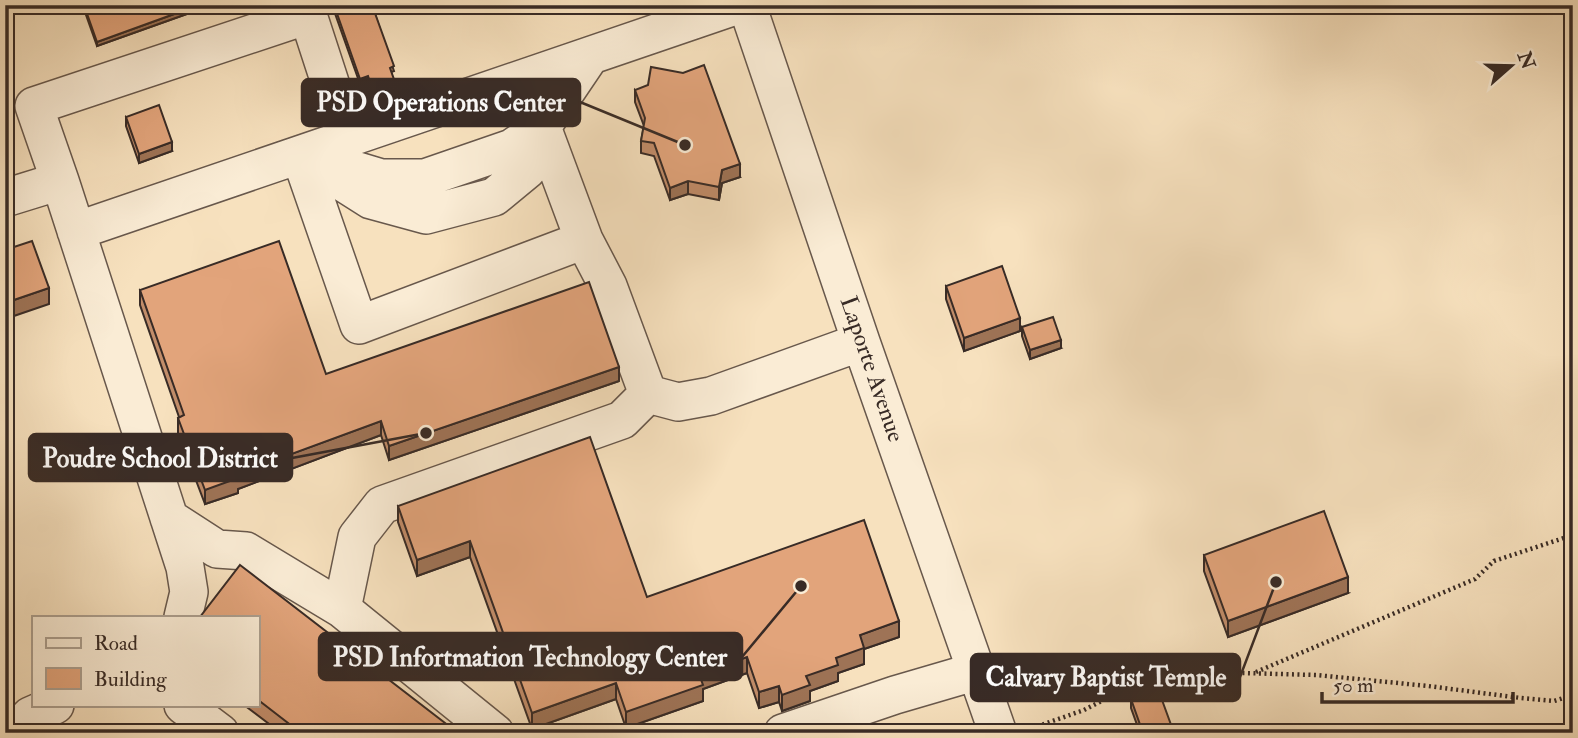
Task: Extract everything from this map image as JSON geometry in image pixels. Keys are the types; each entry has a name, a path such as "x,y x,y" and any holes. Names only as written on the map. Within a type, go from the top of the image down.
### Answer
{"street":[{"path":"76,231 738,5"},
{"name":"Laporte Avenue","path":"747,5 998,733"},
{"path":"183,616 189,592 185,566 34,106 308,15 348,138"},
{"path":"300,155 381,178 425,178 512,148 542,127 590,56"},
{"path":"542,127 584,240 608,286 648,394"},
{"path":"300,155 359,325 584,240"},
{"path":"5,198 60,181"},
{"path":"648,394 678,402 711,396 861,342"},
{"path":"342,609 357,537 382,505 622,420 648,394"},
{"path":"169,518 217,549 246,551 342,609 495,733"},
{"path":"783,733 895,695 977,671"},
{"path":"17,726 30,716 53,706"},
{"path":"184,706 220,733"}],"path":[{"path":"1252,673 1475,579 1494,561 1573,535"},
{"path":"1019,733 1084,710 1115,694 1206,672 1316,675 1554,701 1573,695"}],"building":[{"path":"92,5 199,5 97,42 85,8"},
{"path":"334,5 372,5 394,66 390,68 397,88 375,96 368,76 360,79"},
{"path":"704,65 740,164 722,170 719,187 688,181 670,188 654,143 641,141 645,118 635,90 648,85 651,67 683,73"},
{"path":"159,105 172,142 139,154 126,117"},
{"path":"5,231 11,248 32,241 49,288 5,303"},
{"path":"279,241 326,374 589,282 619,367 389,446 381,421 237,474 238,478 205,490 178,418 184,415 140,290"},
{"path":"1002,266 1020,318 964,338 946,286"},
{"path":"1053,317 1061,340 1030,350 1022,327"},
{"path":"590,437 647,597 864,520 899,621 860,635 864,648 836,658 838,665 806,676 810,685 782,695 779,686 759,692 747,657 699,674 703,685 626,712 616,683 532,713 470,541 417,560 398,506"},
{"path":"1324,511 1348,577 1228,621 1204,555"},
{"path":"240,565 458,733 301,733 259,701 259,616 201,616"},
{"path":"1158,689 1174,733 1143,733 1131,699"}],"place":[{"name":"PSD Operations Center","path":"685,145"},
{"name":"Poudre School District","path":"426,433"},
{"name":"Calvary Baptist Temple","path":"1276,582"},
{"name":"PSD Infortmation Technology Center","path":"801,586"}]}
